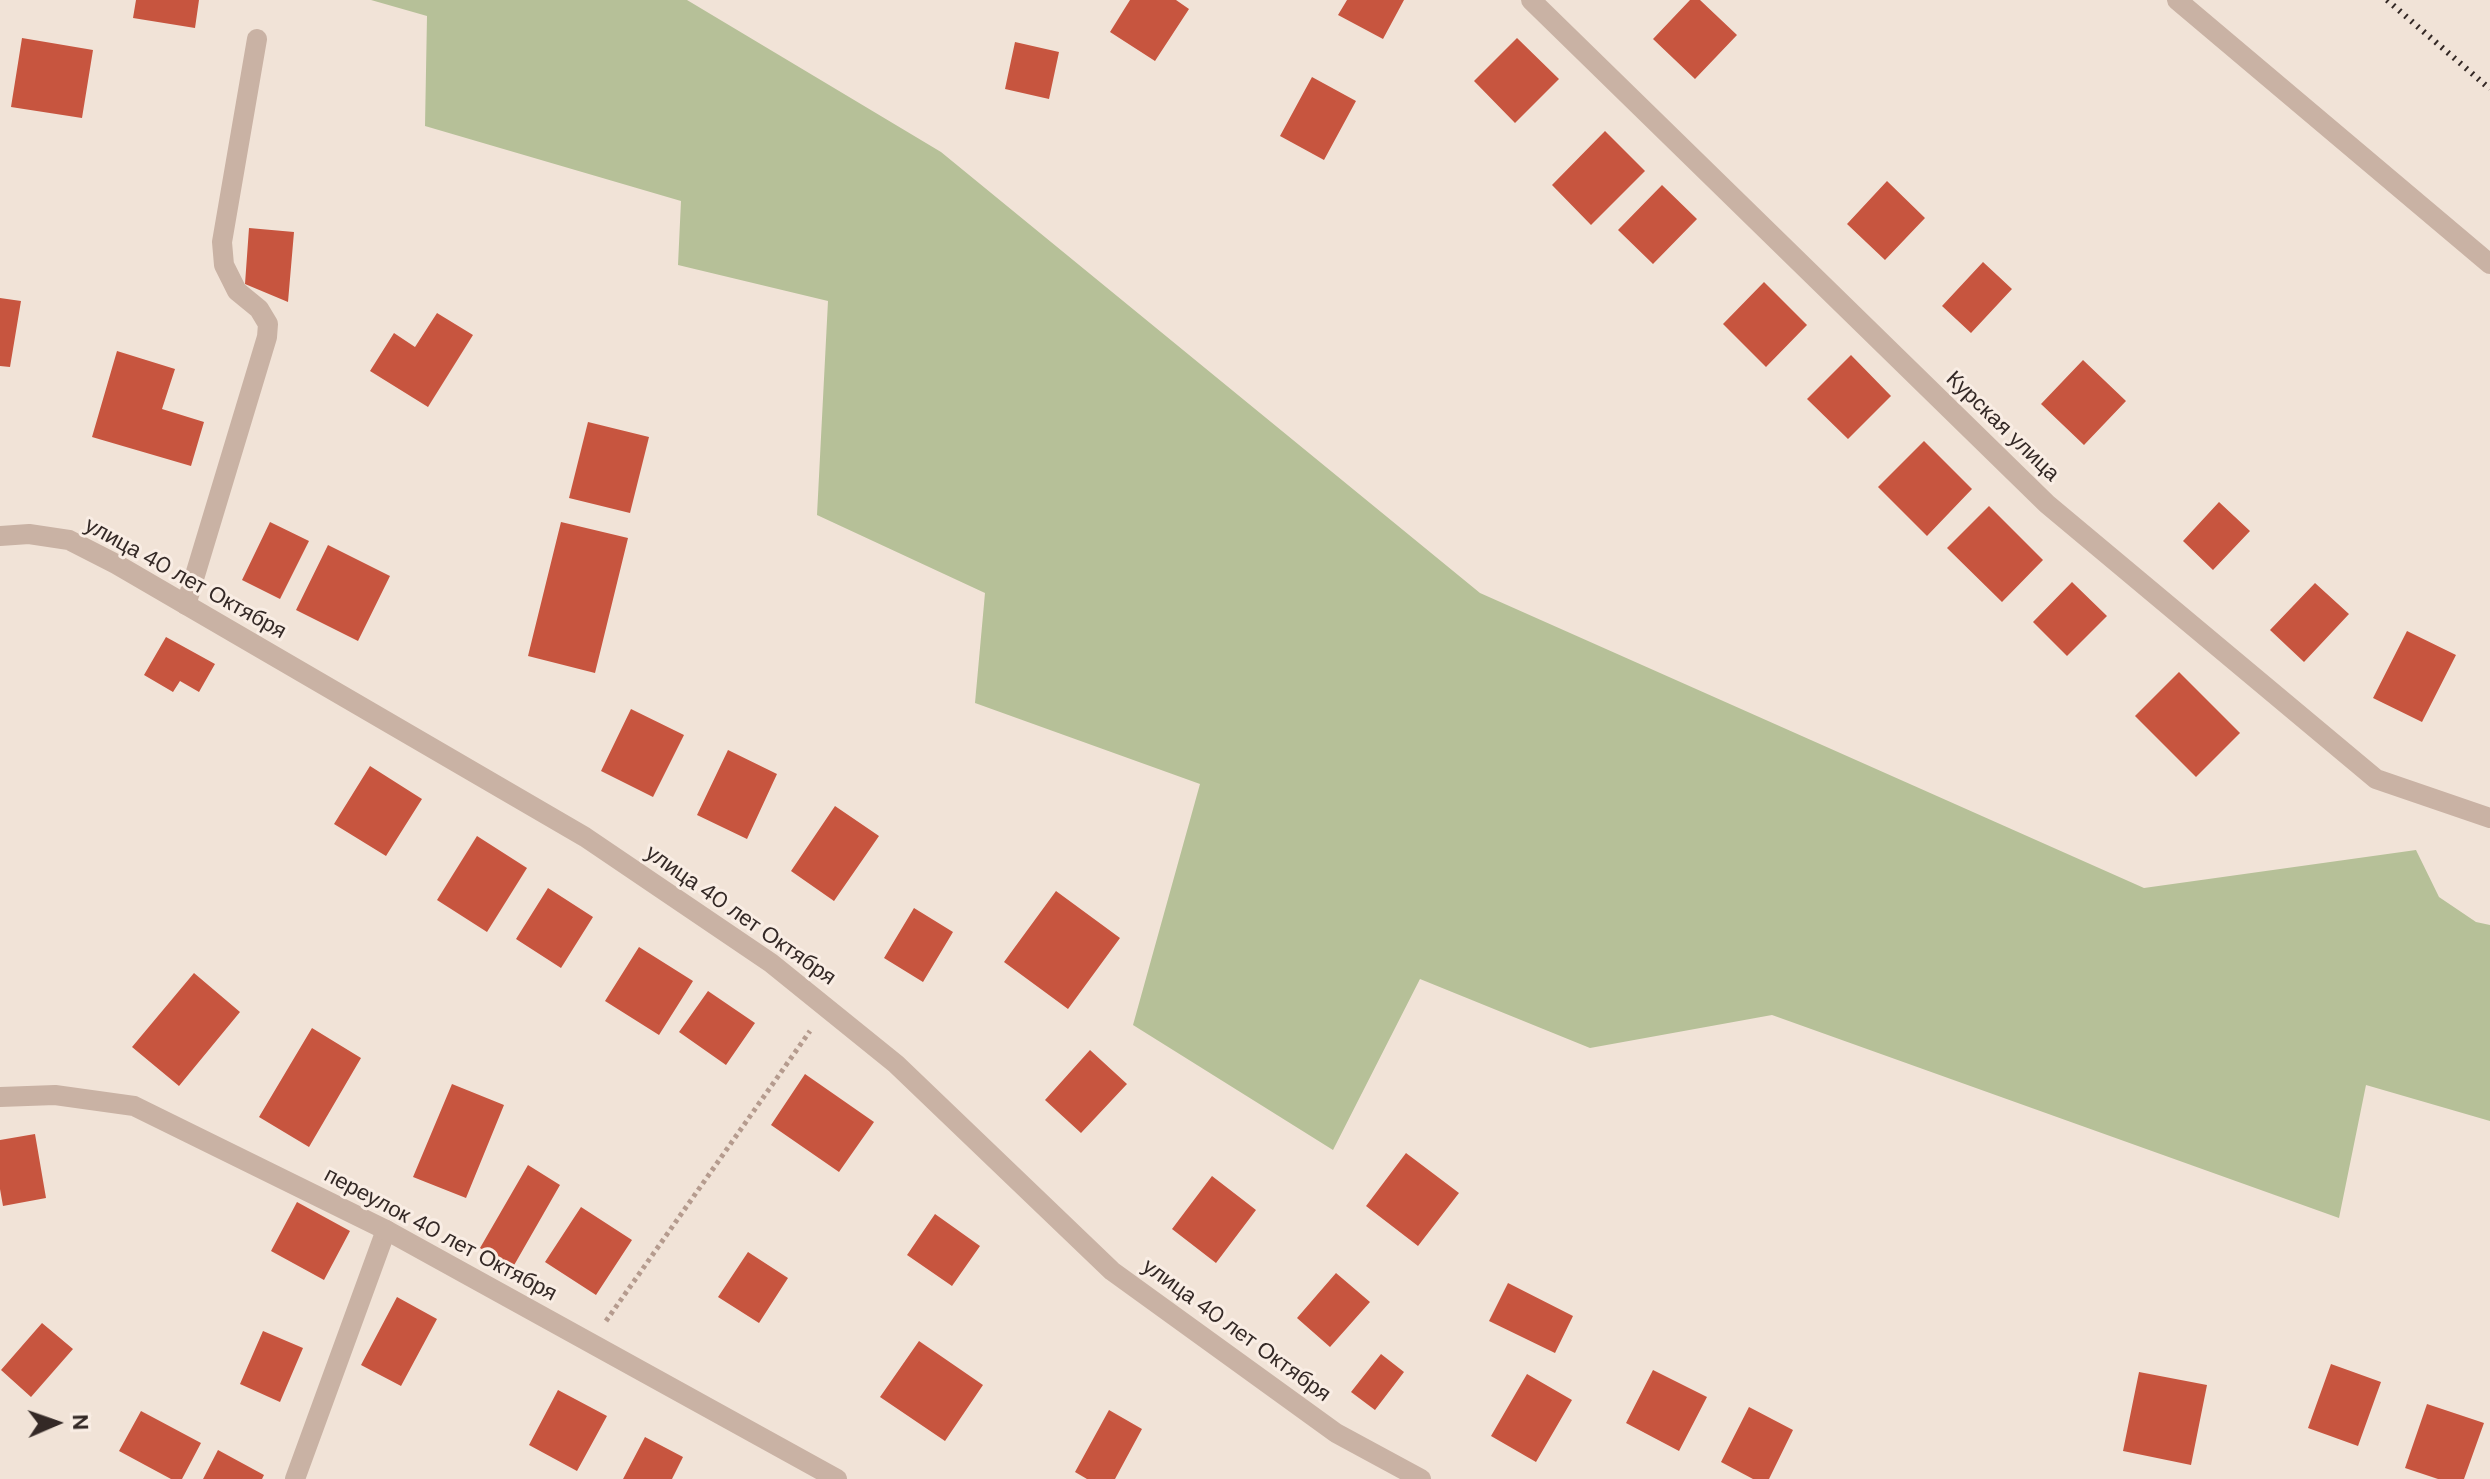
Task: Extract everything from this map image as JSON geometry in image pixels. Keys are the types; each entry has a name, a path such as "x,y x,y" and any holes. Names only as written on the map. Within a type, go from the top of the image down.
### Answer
{"street":[{"name":"Курская улица","path":"1531,0 2047,504 2376,779 2490,818"},
{"path":"2177,0 2490,264"},
{"path":"186,605 267,337 268,324 259,309 237,291 224,265 222,242 257,39"},
{"name":"улица 40 лет Октября","path":"0,536 29,534 69,540 585,837 771,963 896,1064 1112,1271 1336,1433 1421,1479"},
{"name":"переулок 40 лет Октября","path":"0,1097 55,1095 134,1106 386,1230 837,1479"},
{"path":"295,1479 386,1230"}],"path":[{"path":"590,1343 827,1008"}],"green space":[{"path":"371,0 687,0 941,152 1480,593 2144,888 2416,850 2439,897 2476,922 2490,925 2490,1121 2366,1085 2339,1218 1772,1015 1590,1048 1420,979 1333,1150 1133,1025 1200,784 975,703 985,593 817,515 828,301 678,265 681,201 425,126 427,16"}],"building":[{"path":"136,0 199,0 195,28 133,18"},
{"path":"1130,0 1176,0 1189,9 1155,61 1110,32"},
{"path":"1347,0 1404,0 1383,39 1338,15"},
{"path":"1690,0 1700,0 1737,35 1695,79 1653,39"},
{"path":"22,38 93,50 82,118 11,107"},
{"path":"1517,38 1559,79 1515,123 1474,81"},
{"path":"1015,42 1059,52 1049,99 1005,89"},
{"path":"1312,77 1356,101 1324,160 1280,136"},
{"path":"1605,131 1645,171 1591,225 1552,185"},
{"path":"1887,181 1925,218 1885,260 1847,224"},
{"path":"1662,185 1697,219 1653,264 1618,230"},
{"path":"249,228 294,232 288,302 245,284"},
{"path":"1983,262 2012,289 1971,333 1942,306"},
{"path":"1764,282 1807,325 1766,367 1723,324"},
{"path":"0,298 21,301 10,367 0,366"},
{"path":"437,313 473,335 428,407 370,371 394,333 415,347"},
{"path":"117,351 175,369 162,409 204,422 191,466 92,437"},
{"path":"1851,355 1891,396 1848,439 1807,399"},
{"path":"2083,360 2126,401 2084,445 2041,404"},
{"path":"588,422 649,437 630,513 569,498"},
{"path":"1924,441 1972,489 1927,536 1878,487"},
{"path":"2219,502 2250,531 2213,570 2183,541"},
{"path":"1989,506 2043,560 2002,602 1947,548"},
{"path":"270,522 309,541 280,599 242,580"},
{"path":"561,522 628,538 595,673 528,656"},
{"path":"328,545 390,576 358,641 296,610"},
{"path":"2072,582 2107,616 2067,656 2033,622"},
{"path":"2315,583 2349,614 2304,662 2270,630"},
{"path":"2407,631 2456,655 2422,722 2373,698"},
{"path":"166,637 215,664 199,692 180,681 173,692 144,675"},
{"path":"2179,672 2240,733 2196,777 2135,716"},
{"path":"631,709 684,735 653,797 601,771"},
{"path":"728,750 777,774 747,839 697,815"},
{"path":"370,766 422,799 386,856 334,824"},
{"path":"835,806 879,836 834,901 791,871"},
{"path":"477,836 527,868 487,932 437,900"},
{"path":"548,888 593,917 561,968 516,939"},
{"path":"1056,891 1120,938 1068,1009 1004,962"},
{"path":"914,908 953,932 923,982 884,958"},
{"path":"639,947 693,981 659,1035 605,1001"},
{"path":"194,973 240,1012 179,1086 132,1047"},
{"path":"708,991 755,1023 726,1065 679,1032"},
{"path":"312,1028 361,1058 309,1147 259,1117"},
{"path":"1090,1050 1127,1084 1081,1133 1045,1100"},
{"path":"805,1074 874,1122 839,1172 771,1125"},
{"path":"452,1084 504,1105 466,1198 413,1177"},
{"path":"35,1134 46,1198 3,1206 0,1140"},
{"path":"1406,1153 1459,1193 1418,1246 1366,1206"},
{"path":"528,1165 560,1185 513,1267 480,1248"},
{"path":"1212,1176 1256,1210 1216,1263 1172,1229"},
{"path":"297,1202 350,1231 324,1280 271,1251"},
{"path":"581,1207 632,1240 596,1295 545,1262"},
{"path":"935,1214 980,1246 952,1286 907,1255"},
{"path":"748,1252 788,1278 759,1323 718,1297"},
{"path":"1336,1273 1370,1302 1330,1347 1297,1318"},
{"path":"1508,1283 1573,1316 1555,1353 1489,1321"},
{"path":"397,1297 437,1319 401,1386 361,1365"},
{"path":"42,1323 73,1349 31,1397 1,1370"},
{"path":"263,1331 303,1348 280,1402 240,1384"},
{"path":"919,1341 983,1385 945,1441 880,1397"},
{"path":"1381,1354 1404,1372 1375,1410 1351,1392"},
{"path":"2331,1364 2381,1382 2358,1446 2308,1428"},
{"path":"1653,1370 1707,1397 1679,1451 1626,1423"},
{"path":"2139,1372 2207,1385 2191,1465 2123,1451"},
{"path":"1527,1374 1572,1400 1536,1462 1491,1436"},
{"path":"558,1390 607,1416 577,1471 529,1445"},
{"path":"2427,1404 2484,1423 2464,1479 2438,1479 2405,1468"},
{"path":"1749,1407 1793,1430 1769,1479 1753,1479 1721,1462"},
{"path":"1109,1410 1142,1429 1115,1479 1087,1479 1075,1472"},
{"path":"141,1411 201,1443 182,1479 171,1479 119,1451"},
{"path":"645,1437 683,1457 672,1479 623,1479"},
{"path":"218,1450 264,1475 262,1479 203,1479"}],"railway":[{"path":"2387,0 2490,89"}]}
